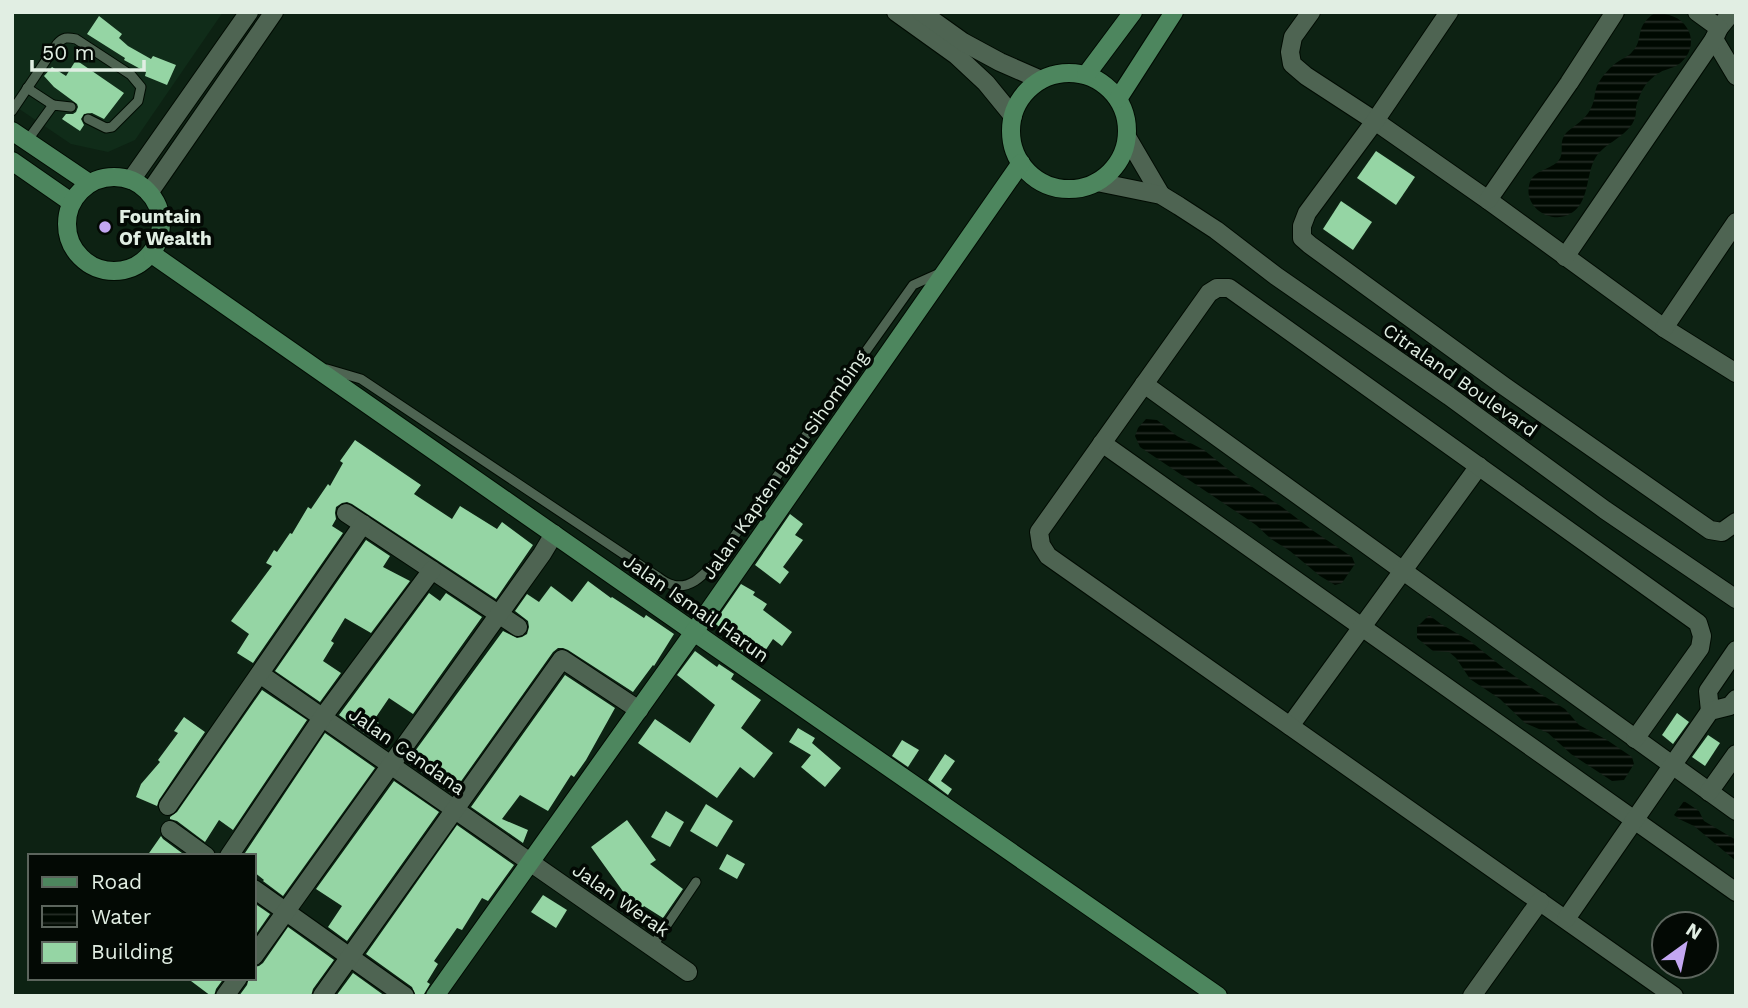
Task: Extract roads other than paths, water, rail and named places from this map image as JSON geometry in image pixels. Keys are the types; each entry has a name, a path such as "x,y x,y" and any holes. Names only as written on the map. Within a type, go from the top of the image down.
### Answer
{"street":[{"path":"131,180 249,12"},
{"path":"149,193 274,12"},
{"path":"896,12 956,55 986,83 1013,116"},
{"path":"922,12 962,42 1041,80"},
{"path":"1086,75 1133,12"},
{"path":"1118,99 1174,12"},
{"path":"1311,12 1293,37 1290,52 1292,64 1306,76 1488,200 1664,328 1736,373"},
{"path":"1449,12 1375,121 1307,213 1301,226 1303,237 1310,245 1504,386 1710,530 1722,532 1736,522"},
{"path":"1488,200 1615,12"},
{"path":"1697,12 1717,34 1736,76"},
{"path":"1565,257 1732,12"},
{"path":"1063,73 1086,75 1104,85 1118,99 1127,123 1124,150 1118,163 1097,182 1077,188 1055,187 1036,178 1021,163 1012,141 1013,116 1023,95 1041,80 1063,73"},
{"path":"20,136 89,183"},
{"name":"Citraland Boulevard","path":"1127,136 1161,195"},
{"path":"12,161 71,202"},
{"name":"Jalan Kapten Batu Sihombing","path":"435,996 694,632 1021,163"},
{"path":"102,178 131,180 149,193 158,207 161,223 159,239 152,254 136,267 117,272 97,269 80,258 69,241 66,222 71,202 89,183 102,178"},
{"name":"Citraland Boulevard","path":"1097,182 1161,195 1216,230 1276,276 1605,510 1736,598"},
{"path":"1664,328 1736,222"},
{"name":"Jalan Ismail Harun","path":"152,254 1218,996"},
{"path":"1635,739 1700,648 1702,636 1698,623 1229,288 1217,288 1209,293 1039,533 1041,545 1048,556 1674,996"},
{"path":"1144,384 1736,811"},
{"path":"1102,443 1736,892"},
{"path":"1290,726 1479,467"},
{"path":"346,513 518,627"},
{"path":"168,806 363,524"},
{"path":"256,953 554,534"},
{"path":"230,854 322,718 432,570"},
{"path":"1710,711 1708,691 1736,650"},
{"path":"322,996 562,659 639,710"},
{"name":"Jalan Cendana","path":"260,674 531,862"},
{"path":"1566,919 1710,711 1730,706 1736,699"},
{"path":"1709,792 1736,754"},
{"path":"170,830 203,854"},
{"name":"Jalan Werak","path":"531,862 688,972"},
{"path":"256,890 405,996"},
{"path":"1473,995 1540,901"},
{"path":"225,996 237,980"}],"lane":[{"path":"12,111 61,39 66,37 76,39 131,75 141,87 138,101 112,127 106,128 88,119"},
{"path":"27,88 53,105 71,107"},
{"path":"20,136 53,105"},
{"path":"309,363 361,379 658,577 674,586 684,585 699,579 716,562 912,285 946,270"},
{"path":"652,947 696,882"}],"water":[{"path":"1655,13 1673,16 1684,24 1690,33 1690,50 1679,64 1657,74 1645,85 1632,124 1603,149 1594,161 1579,206 1565,216 1548,216 1534,206 1530,199 1528,191 1532,178 1559,160 1564,136 1588,113 1600,81 1607,71 1632,52 1638,42 1641,28"},
{"path":"1146,419 1157,420 1177,436 1204,450 1236,476 1352,557 1355,564 1342,583 1335,585 1320,576 1256,525 1140,447 1135,436"},
{"path":"1429,615 1565,709 1579,725 1632,757 1634,764 1624,780 1612,781 1571,754 1548,733 1525,723 1500,699 1470,679 1449,652 1433,651 1417,638 1417,627"},
{"path":"1684,801 1699,811 1704,821 1736,840 1736,861 1694,826 1674,815"}],"place":[{"name":"Fountain Of Wealth","path":"105,227"}]}
